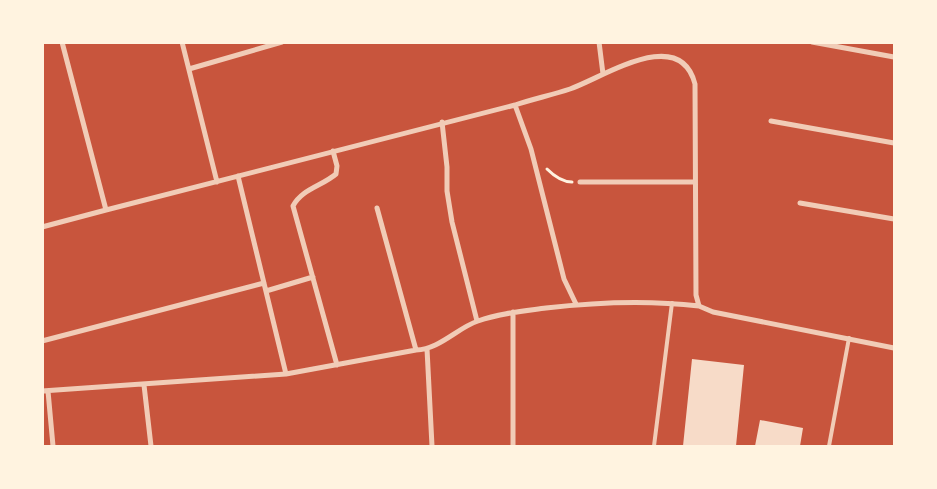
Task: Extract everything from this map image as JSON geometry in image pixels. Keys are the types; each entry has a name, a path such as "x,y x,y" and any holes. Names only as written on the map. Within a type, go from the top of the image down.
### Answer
{"street":[{"path":"62,42 106,210"},
{"path":"182,42 217,182"},
{"path":"189,69 282,42"},
{"path":"599,42 603,74"},
{"path":"812,42 894,57"},
{"path":"42,227 442,122 515,105 570,89 603,74 652,56 668,56 678,59 687,67 695,84 696,295 699,306"},
{"path":"515,105 535,164 564,279 576,304"},
{"path":"771,121 894,143"},
{"path":"442,122 447,167 447,191 452,222 477,321"},
{"path":"334,151 337,166 336,174 328,181 298,197 293,206 337,364"},
{"path":"238,176 286,374"},
{"path":"580,182 695,182"},
{"path":"800,203 894,219"},
{"path":"377,208 416,350"},
{"path":"266,291 313,277"},
{"path":"42,340 264,283"},
{"path":"53,446 45,391 286,374 427,349 477,321 513,312 576,304 618,302 672,303 699,306 713,312 894,348"},
{"path":"513,312 513,446"},
{"path":"427,349 432,446"},
{"path":"144,385 151,446"}],"lane":[{"path":"654,446 672,303"},
{"path":"829,446 849,338"}],"path":[{"path":"535,164 546,168 554,176 567,182 580,182"}],"building":[{"path":"692,359 744,365 736,446 683,446"},
{"path":"760,420 803,428 800,446 755,446"}]}
